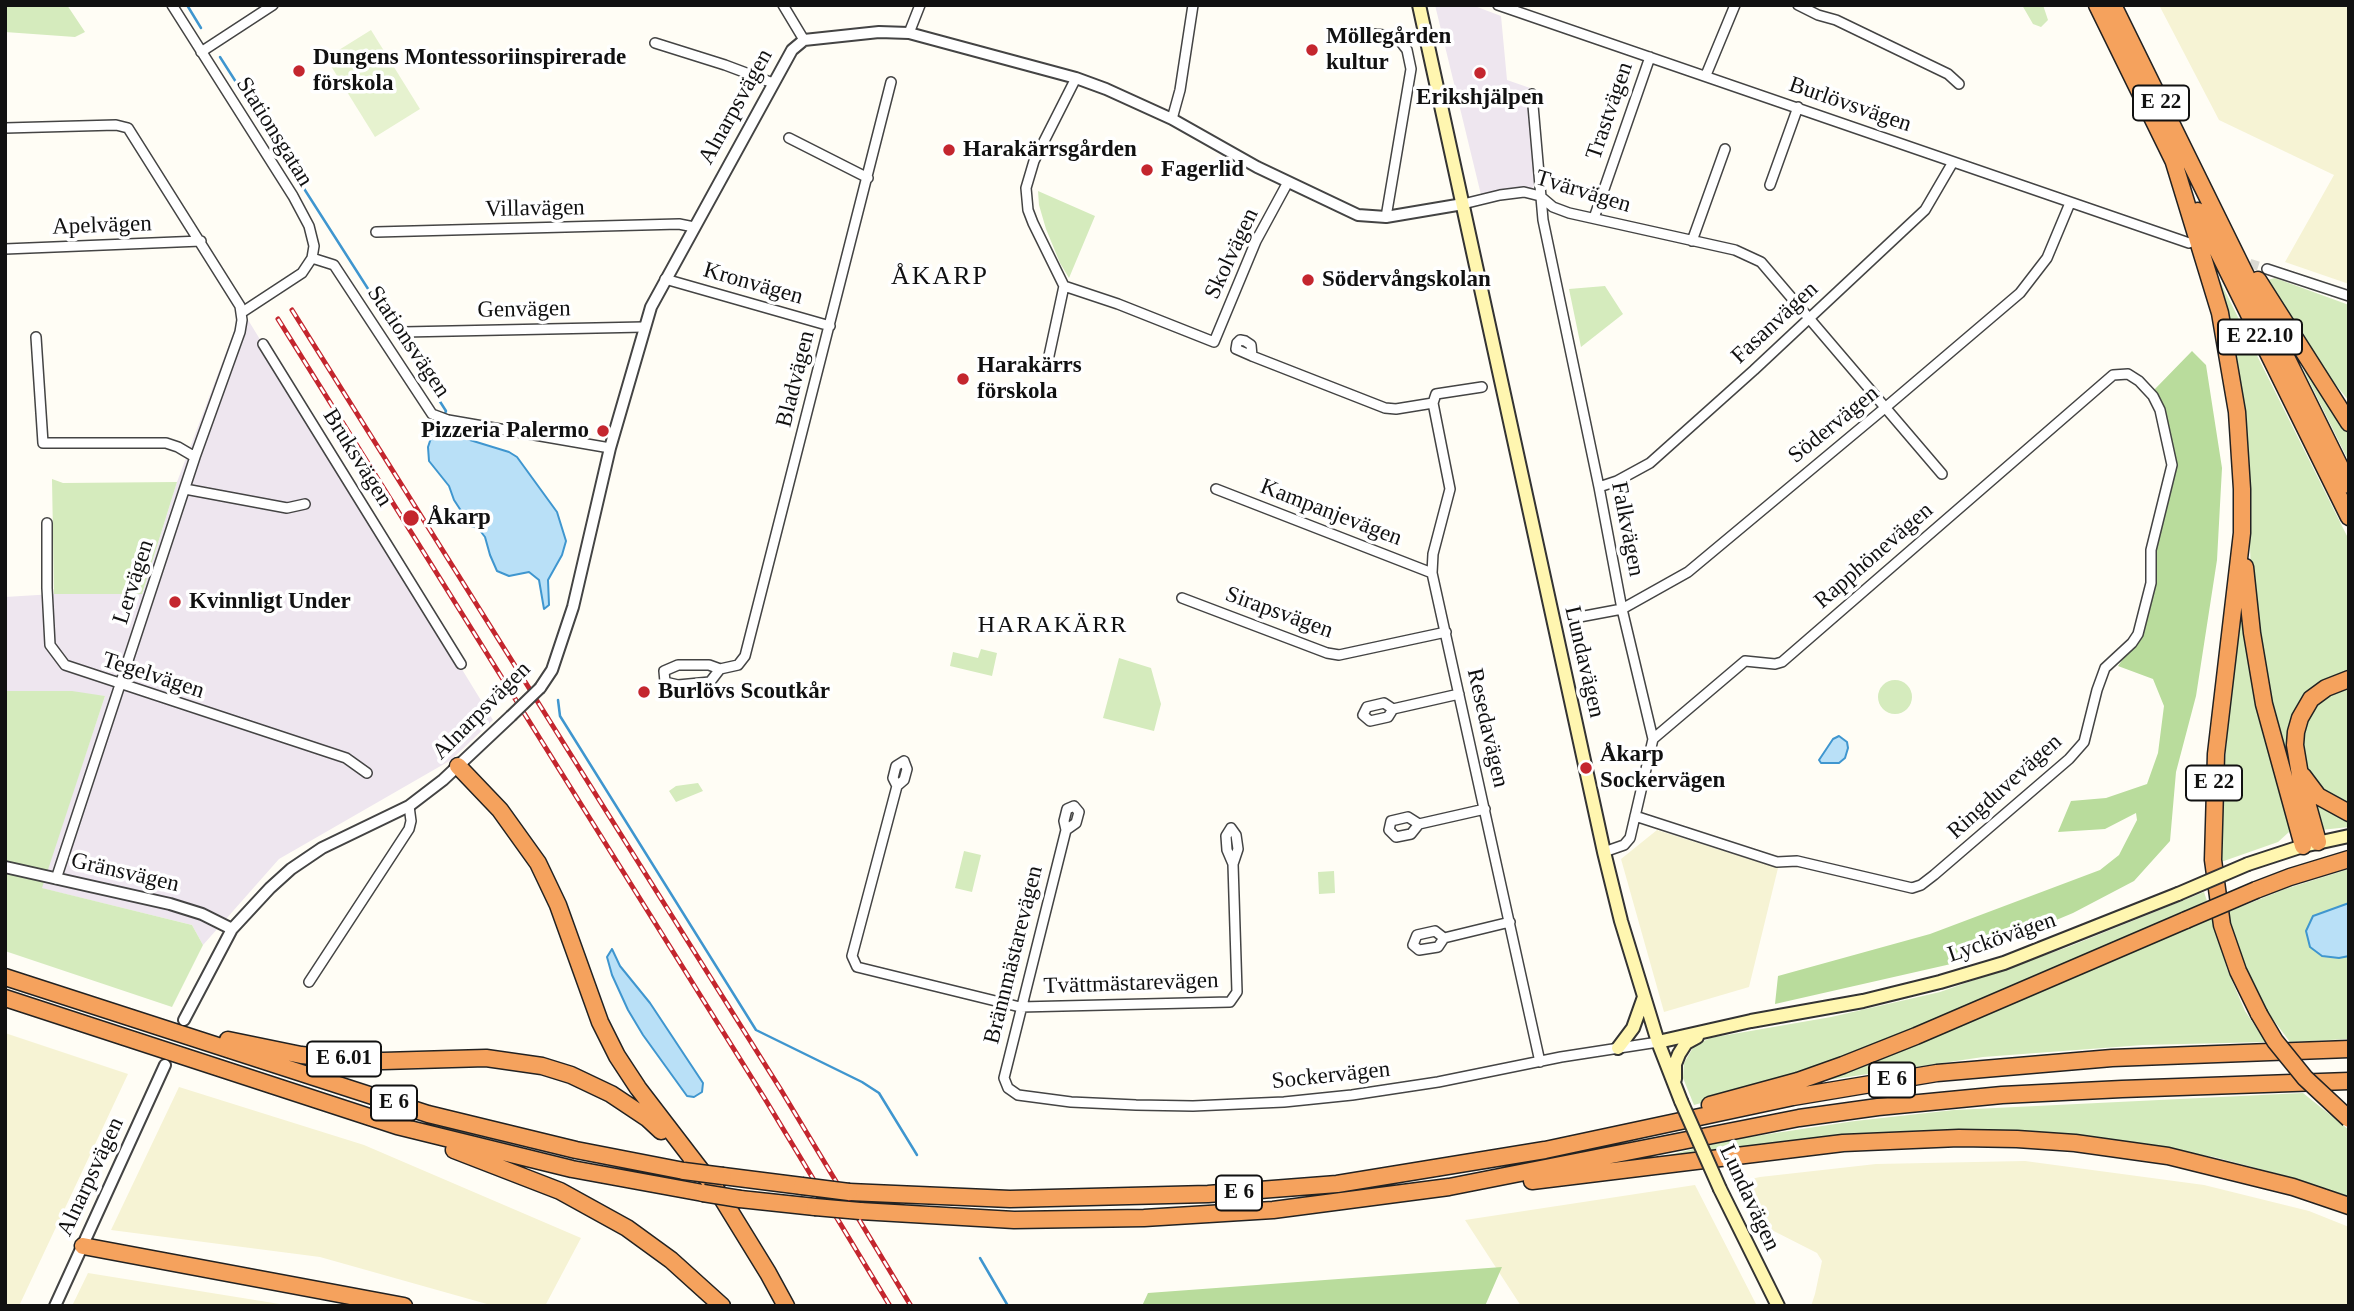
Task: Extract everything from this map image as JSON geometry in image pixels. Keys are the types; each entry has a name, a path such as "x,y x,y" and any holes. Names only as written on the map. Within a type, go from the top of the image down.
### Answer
{"highway":[{"name":"E 22","path":"2097,5 2172,156 2210,274 2229,355 2241,450 2242,533 2216,754 2213,860 2216,894 2238,971 2259,1014 2275,1041 2298,1070 2349,1119"},
{"name":"E 22","path":"2113,5 2209,200 2306,359 2349,423"},
{"name":"E 22.10","path":"2172,156 2349,517"},
{"name":"E 22.10","path":"2209,200 2349,485"},
{"path":"2242,533 2259,680 2272,738 2310,844"},
{"path":"2310,844 2295,746 2300,718 2311,699 2326,688 2349,679"},
{"path":"458,766 500,810 538,863 558,905 600,1023 617,1056 638,1088 720,1195"},
{"path":"2298,767 2318,796 2349,813"},
{"path":"1545,1150 1843,1065 2256,890 2349,859"},
{"name":"E 6","path":"5,977 428,1114 576,1150 684,1171 849,1192 930,1197 1010,1199 1157,1196 1269,1191 1337,1184 1545,1150 1793,1097 1937,1073 2112,1058 2349,1049"},
{"name":"E 6","path":"5,998 397,1126 559,1167 740,1199 815,1208 1014,1220 1205,1216 1345,1203 1449,1187 1799,1118 1878,1107 2002,1095 2109,1089 2349,1081"},
{"name":"E 6.01","path":"148,1025 301,1055 383,1061 486,1058 542,1066 592,1084 628,1103 647,1118 720,1195 786,1306"},
{"path":"397,1126 561,1191 627,1227 671,1260 722,1306"},
{"path":"1449,1187 1567,1177 1843,1143 1959,1138 2017,1139 2075,1143 2168,1156 2293,1187 2349,1206"},
{"path":"83,1246 404,1306"}],"main road":[{"name":"Lundavägen","path":"1419,5 1621,921 1658,1042 1675,1087 1720,1189 1778,1306"},
{"name":"Lyckövägen","path":"1658,1042 1863,1002 2004,963 2248,864 2310,844 2349,836"},
{"path":"1618,1048 1633,1028 1644,997"},
{"path":"1675,1087 1675,1064 1682,1048 1700,1035 1717,1029"}],"street":[{"name":"Stationsgatan","path":"173,5 309,226 314,246 312,258"},
{"path":"201,52 272,5"},
{"path":"783,5 804,40"},
{"path":"909,33 920,5"},
{"path":"1172,119 1180,90 1193,5"},
{"name":"Burlövsvägen","path":"1498,5 2189,243"},
{"path":"1706,75 1735,5"},
{"path":"1798,5 1836,20 1948,74 1959,84"},
{"name":"Alnarpsvägen","path":"184,1020 232,929 270,888 307,857 409,806 458,766 511,716 540,688 552,670 573,607 610,448 644,327 665,279 773,83 792,50 804,40 879,32 909,33 1076,78 1172,119 1288,182 1358,215 1386,217 1463,204"},
{"path":"1376,34 1397,37 1407,50 1411,69 1386,217"},
{"path":"655,43 773,83"},
{"name":"Trastvägen","path":"1594,218 1650,57"},
{"path":"1047,365 1064,286 1033,223 1028,209 1026,188 1034,161 1076,78"},
{"name":"Bladvägen","path":"720,669 710,682 678,685 665,682 664,671 678,665 709,665 720,669 738,665 745,656 891,82"},
{"name":"Falkvägen","path":"1532,94 1543,220 1622,609 1653,739 1628,842 1604,852"},
{"path":"1770,185 1798,107"},
{"path":"5,128 116,125 128,128 201,241 240,306 241,313 302,273 312,258"},
{"path":"789,138 868,178"},
{"path":"1692,241 1725,149"},
{"name":"Fasanvägen","path":"1599,487 1617,481 1650,463 1810,317 1925,210 1953,162"},
{"name":"Skolvägen","path":"1064,286 1118,303 1214,342 1240,278 1288,182"},
{"name":"Tvärvägen","path":"1463,204 1524,192 1540,196 1553,207 1735,250 1761,262 1942,474"},
{"name":"Södervägen","path":"1574,618 1622,609 1688,572 1886,407 2020,293 2047,258 2070,203"},
{"name":"Villavägen","path":"376,232 679,224 694,228"},
{"name":"Apelvägen","path":"5,249 201,241"},
{"name":"Stationsvägen","path":"312,258 334,265 432,414 448,420 610,448"},
{"path":"2267,269 2349,296"},
{"name":"Kronvägen","path":"665,279 830,326"},
{"name":"Lervägen","path":"56,879 184,489 240,332 241,313"},
{"name":"Genvägen","path":"404,332 644,327"},
{"path":"36,337 43,443 166,443 178,446 195,457"},
{"name":"Bruksvägen","path":"263,344 461,664"},
{"path":"1252,356 1385,408 1396,409 1433,403 1436,394 1482,387"},
{"name":"Ringduvevägen","path":"1635,816 1777,862 1797,861 1912,888 1934,875 2069,759 2084,742 2105,668 2138,634 2151,583 2151,550 2172,465 2160,410 2154,396 2128,374 2113,375"},
{"name":"Rapphönevägen","path":"1653,739 1745,661 1775,664 1783,662 2113,375"},
{"name":"Resedavägen","path":"1433,403 1450,489 1433,554 1432,573 1540,1062"},
{"path":"184,489 287,508 305,504"},
{"name":"Kampanjevägen","path":"1216,489 1432,573"},
{"name":"Tegelvägen","path":"47,523 50,645 70,669 346,758 368,773"},
{"name":"Sirapsvägen","path":"1182,597 1327,653 1339,655 1446,632"},
{"path":"1393,709 1459,694"},
{"path":"897,786 852,956 857,967 1020,1007"},
{"path":"309,982 409,829 409,806"},
{"path":"1419,824 1485,809"},
{"name":"Brännmästarevägen","path":"1008,1088 1003,1077 1066,830"},
{"name":"Tvättmästarevägen","path":"1020,1007 1230,1002 1237,987 1233,864"},
{"name":"Gränsvägen","path":"5,867 170,904 202,914 232,929"},
{"path":"1444,938 1510,922"},
{"name":"Sockervägen","path":"1008,1088 1018,1095 1071,1102 1193,1106 1284,1102 1438,1082 1658,1042"},
{"name":"Alnarpsvägen","path":"55,1306 164,1065"}],"shaded area":[{"path":"1435,5 1472,5 1501,16 1507,80 1530,88 1537,159 1533,190 1482,199"},
{"path":"2159,5 2349,5 2349,284 2285,262 2334,175 2219,120"},
{"path":"242,310 493,720 451,760 279,859 203,945 192,925 41,888 105,696 5,691 5,597 142,594 177,482"},
{"path":"1657,830 1778,868 1749,987 1664,1012 1621,859"},
{"path":"5,1033 128,1074 19,1306 5,1306"},
{"path":"179,1087 364,1145 581,1238 545,1306 494,1306 320,1257 111,1230"},
{"path":"2025,1161 2204,1185 2309,1211 2349,1227 2349,1306 1811,1306 1822,1261 1817,1253 1756,1222 1733,1183 1760,1177 1876,1164"},
{"path":"1695,1185 1757,1306 1521,1306 1465,1220"},
{"path":"88,1273 292,1306 72,1306"}],"green space":[{"path":"5,5 67,5 85,32 75,37 5,32"},
{"path":"2022,5 2043,5 2048,20 2041,27 2033,24"},
{"path":"371,30 420,109 375,137 326,58"},
{"path":"1038,191 1095,216 1069,278 1046,229"},
{"path":"2210,261 2349,540 2349,674 2308,696 2296,800 2278,741 2252,598 2248,495"},
{"path":"2275,278 2349,305 2349,401 2319,364 2267,280"},
{"path":"1605,286 1623,314 1581,347 1569,289"},
{"path":"2295,349 2349,431 2349,462 2305,373"},
{"path":"2192,351 2206,365 2222,468 2217,560 2196,696 2176,772 2170,841 2134,881 2073,913 1951,964 1775,1004 1778,976 1930,934 2100,870 2119,855 2137,820 2136,813 2105,829 2058,832 2071,801 2106,798 2147,784 2158,753 2164,706 2153,679 2118,666 2142,632 2156,575 2154,552 2176,465 2163,407 2154,390"},
{"path":"52,479 63,483 177,482 142,594 54,594"},
{"path":"2242,575 2290,817 2289,832 2278,842 2221,862 2220,815"},
{"path":"981,649 997,653 992,676 950,666 953,652 978,658"},
{"path":"1119,658 1151,668 1161,704 1154,731 1103,718"},
{"path":"1895,680 1907,685 1912,697 1907,709 1895,714 1883,709 1878,697 1883,685"},
{"path":"2349,686 2349,808 2327,796 2303,764 2301,744 2306,721 2320,701 2336,690"},
{"path":"5,691 72,691 105,696 42,888 192,925 203,945 172,1007 5,951"},
{"path":"698,783 703,791 676,802 669,791 676,786"},
{"path":"2308,792 2349,820 2349,827 2321,830"},
{"path":"964,851 981,855 972,892 955,888"},
{"path":"2349,869 2349,1039 2290,1042 2247,977 2233,938 2228,912 2285,889"},
{"path":"1334,871 1335,893 1319,894 1318,872"},
{"path":"2204,892 2207,901 1874,1046 1799,1075 1694,1105 1683,1078 1684,1063 1694,1046 1710,1038 1831,1017 1940,992 2068,947"},
{"path":"2212,917 2227,969 2245,1011 2266,1042 2143,1045 1983,1057 1814,1082"},
{"path":"2303,1093 2349,1130 2349,1199 2294,1178 2214,1157 2096,1138 1932,1130 1815,1138 1626,1165 1736,1139 1855,1121 1954,1110"},
{"path":"1502,1267 1485,1306 1142,1306 1148,1293"}],"water":[{"path":"434,429 509,452 517,457 557,512 566,541 562,555 548,580 549,605 544,609 539,580 529,572 509,576 497,571 485,537 478,528 471,526 454,500 449,486 429,461 428,447"},
{"path":"1839,736 1847,742 1845,758 1839,763 1821,763 1819,760 1833,739"},
{"path":"2349,903 2349,956 2322,956 2310,947 2306,931 2313,916"},
{"path":"612,949 620,966 650,1003 703,1083 702,1092 694,1097 687,1096 628,1010 607,957"}],"waterway":[{"path":"187,5 201,28"},
{"path":"220,57 446,411 441,423 441,433"},
{"path":"558,700 560,716 756,1030 879,1093 917,1155"},
{"path":"980,1258 1008,1306"}],"tunnel":[{"path":"2237,259 2267,269"}],"railway":[{"path":"292,310 781,1090 911,1306"},
{"path":"278,319 765,1099 890,1306"}],"place":[{"name":"Möllegården kultur","path":"1312,50"},
{"name":"Dungens Montessoriinspirerade förskola","path":"299,71"},
{"name":"Erikshjälpen","path":"1480,73"},
{"name":"Harakärrsgården","path":"949,150"},
{"name":"Fagerlid","path":"1147,170"},
{"name":"Södervångskolan","path":"1308,280"},
{"name":"Harakärrs förskola","path":"963,379"},
{"name":"Pizzeria Palermo","path":"603,431"},
{"name":"Åkarp","path":"411,518"},
{"name":"Kvinnligt Under","path":"175,602"},
{"name":"Burlövs Scoutkår","path":"644,692"},
{"name":"Åkarp Sockervägen","path":"1586,768"}],"district":[{"name":"ÅKARP","path":"940,277"},
{"name":"HARAKÄRR","path":"1053,626"}]}
